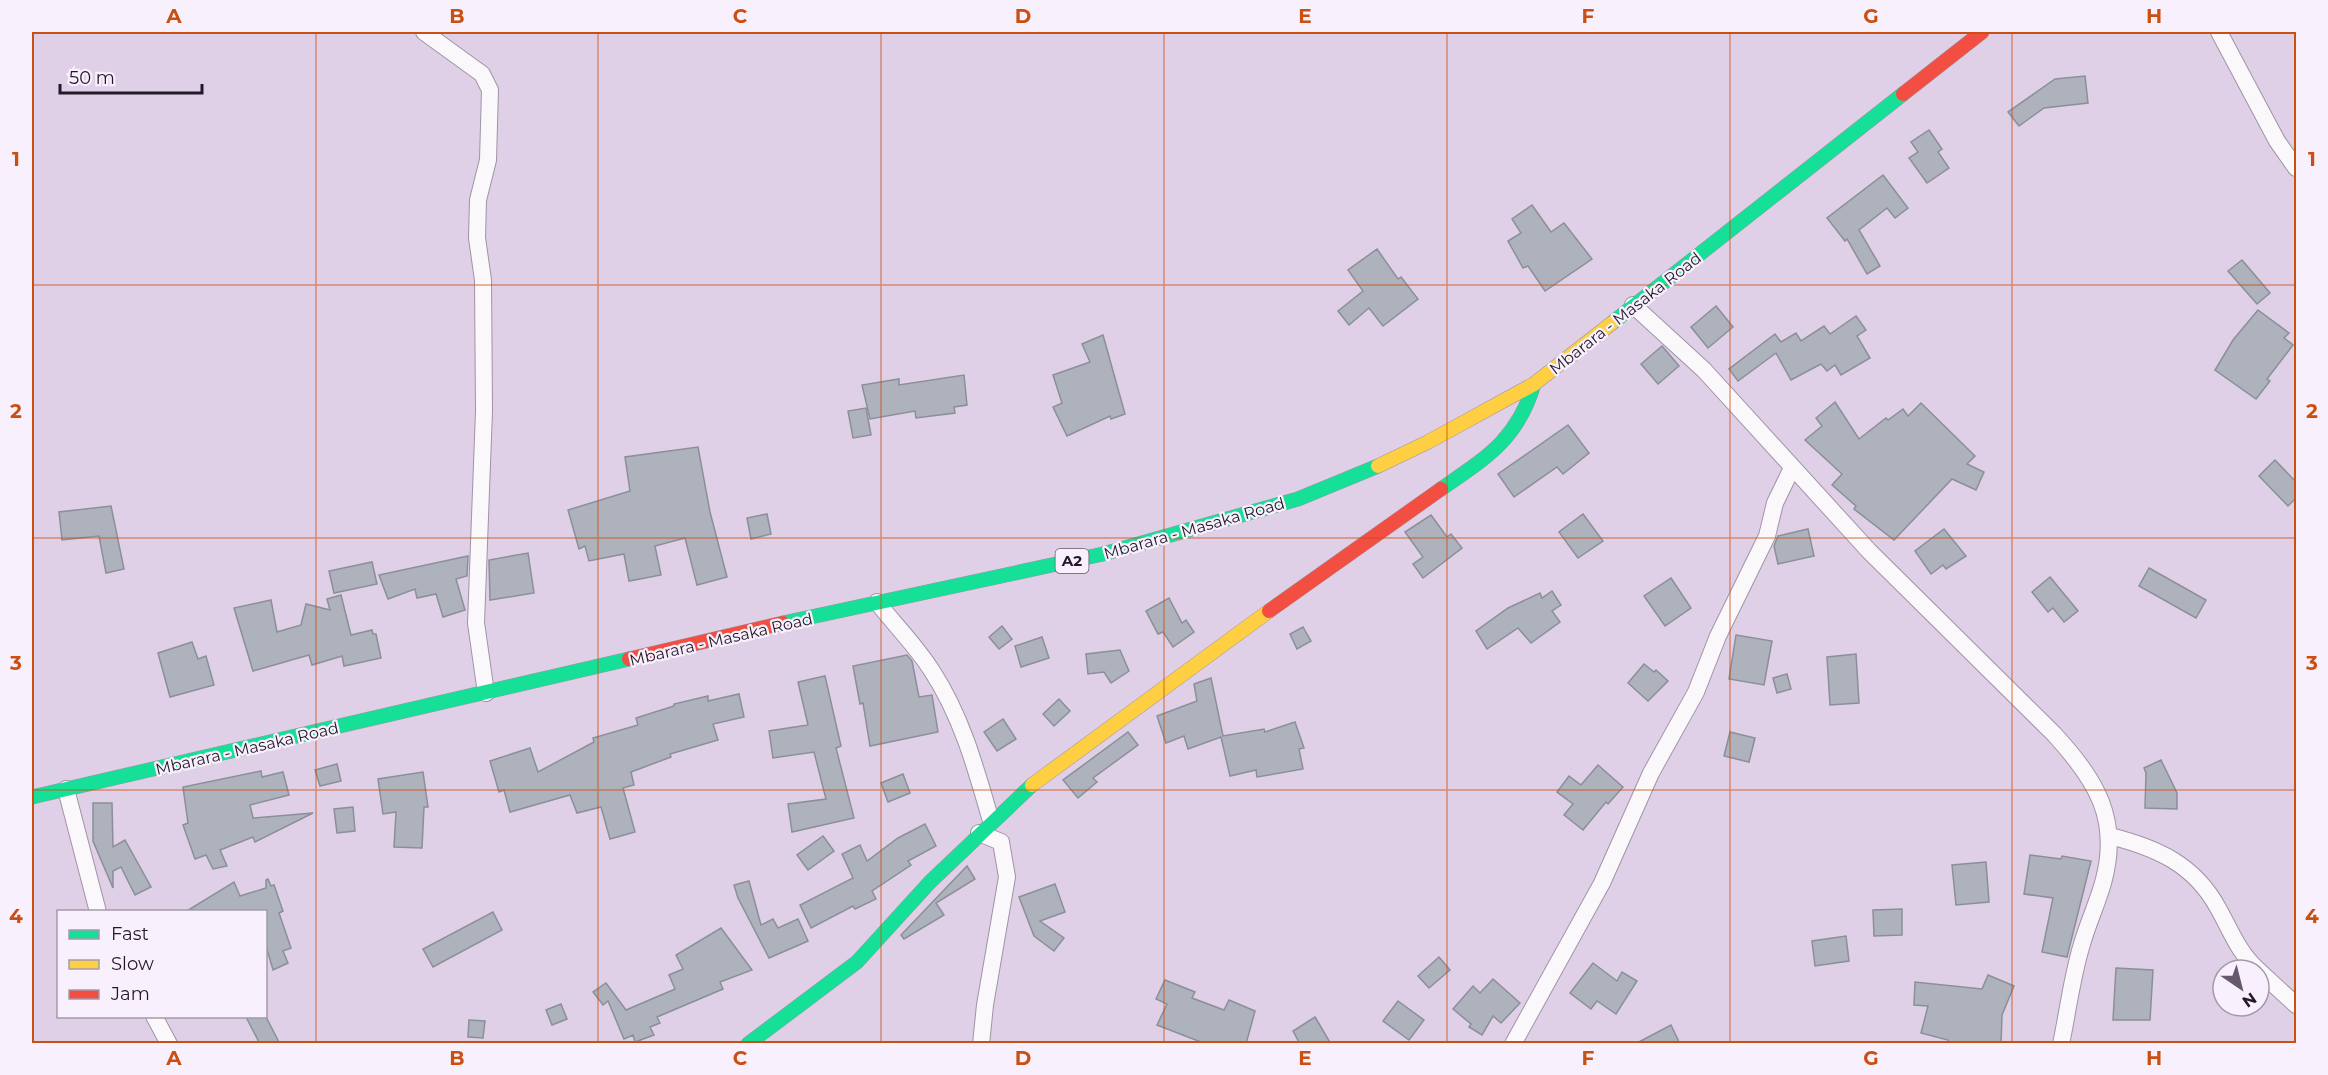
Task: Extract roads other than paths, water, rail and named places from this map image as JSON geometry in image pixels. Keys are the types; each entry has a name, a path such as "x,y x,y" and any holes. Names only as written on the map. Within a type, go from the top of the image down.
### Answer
{"main road":[{"name":"Mbarara - Masaka Road","path":"32,797 877,602 1103,554 1298,499 1418,447 1534,384 1982,32"},
{"path":"748,1044 857,962 930,882 985,827 1066,758 1266,613 1483,461 1517,427 1529,404 1534,384"}],"street":[{"path":"424,32 482,74 490,90 488,160 478,200 477,238 483,280 484,411 476,623 486,693"},
{"path":"2219,32 2277,141 2296,168"},
{"path":"1634,305 1704,370 1869,551 2069,751 2097,791 2107,816 2110,836 2103,882 2081,947 2061,1044"},
{"path":"1513,1044 1602,883 1651,773 1696,692 1718,636 1767,536 1775,503 1792,468"},
{"path":"877,602 932,670 953,710 967,739 985,827 1001,842 1007,877 985,1005 981,1044"},
{"path":"66,789 97,910"},
{"path":"2110,836 2148,846 2174,860 2206,887 2237,947 2247,958"},
{"path":"2271,982 2296,1005"},
{"path":"155,1018 169,1044"}]}
